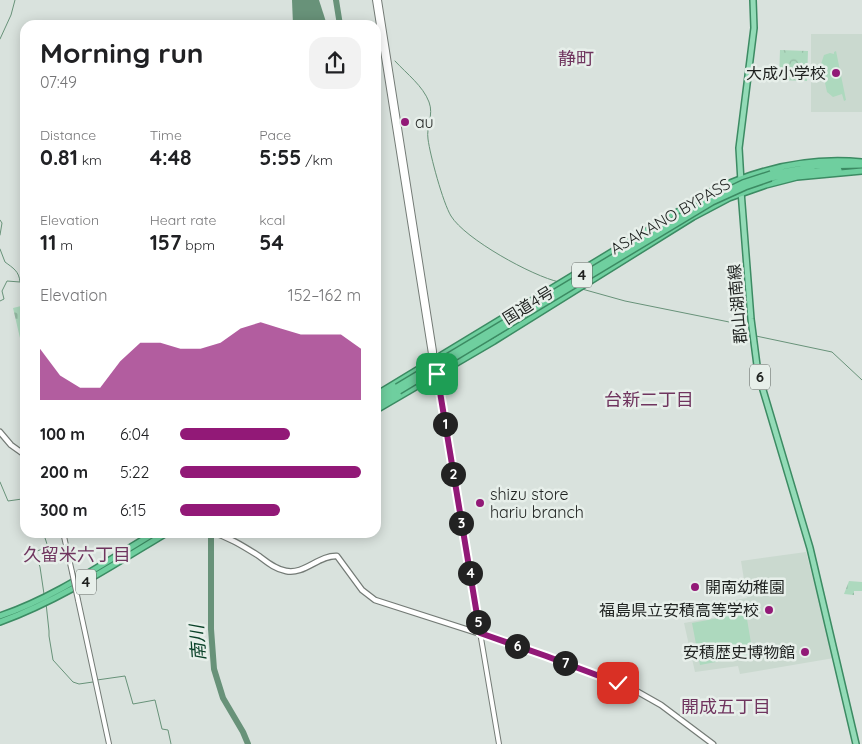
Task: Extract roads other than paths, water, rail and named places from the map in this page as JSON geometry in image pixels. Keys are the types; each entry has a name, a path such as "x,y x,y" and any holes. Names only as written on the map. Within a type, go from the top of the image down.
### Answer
{"highway":[{"path":"740,178 770,169 797,164 837,160 862,164"},
{"name":"ASAKANO BYPASS","path":"381,401 398,389 710,199 744,183 771,176 815,166 862,164"},
{"name":"ASAKANO BYPASS","path":"771,176 815,170 862,171"},
{"path":"741,194 797,177 862,171"},
{"name":"4","path":"381,392 714,190 740,178"},
{"name":"国道4号","path":"437,374 494,341 693,217 741,194"},
{"name":"4","path":"381,407 437,374"},
{"name":"ASAKANO BYPASS","path":"381,397 398,389"},
{"name":"4","path":"0,616 36,602 148,538"},
{"name":"4","path":"0,622 38,607 82,585 158,538"}],"main road":[{"name":"郡山湖南線","path":"753,0 754,28 739,148 750,319 758,373 810,548 856,744"},
{"path":"0,432 11,445 20,451"},
{"path":"227,538 240,543 284,571 298,570 336,556 362,590 374,599 554,659 638,692 661,705 713,744"}],"street":[{"path":"377,0 380,20"},
{"path":"381,27 430,354 434,360 437,374 499,744"},
{"path":"64,538 108,744"}],"waterway":[{"path":"0,39 11,15 15,0"},
{"name":"南川","path":"336,0 339,20"},
{"path":"395,61 419,85 429,102 431,112 428,134 429,146 441,190 451,216 470,235 500,255 517,265 559,282"},
{"path":"0,220 2,223 0,235"},
{"path":"0,249 5,262 17,272 20,282 7,281 2,291 4,299 0,301"},
{"path":"582,289 625,301 749,326"},
{"path":"755,328 756,336 832,352 862,380"},
{"path":"0,482 8,501 20,499"},
{"path":"44,594 40,567 35,553 48,547 45,538"},
{"name":"南川","path":"211,538 211,629 214,669 223,698 248,744"},
{"path":"46,603 53,660 73,682 79,684 93,682"},
{"path":"97,680 125,676 133,704 155,700 162,729 168,730 171,744"}],"place":[{"name":"大成小学校","path":"836,73"},
{"name":"au","path":"405,122"},
{"name":"shizu store hariu branch","path":"480,503"},
{"name":"開南幼稚園","path":"695,587"},
{"name":"福島県立安積高等学校","path":"769,610"},
{"name":"安積歴史博物館","path":"805,652"}],"district":[{"name":"静町","path":"576,59"},
{"name":"台新二丁目","path":"649,400"},
{"name":"久留米六丁目","path":"77,555"},
{"name":"開成五丁目","path":"726,707"}]}
